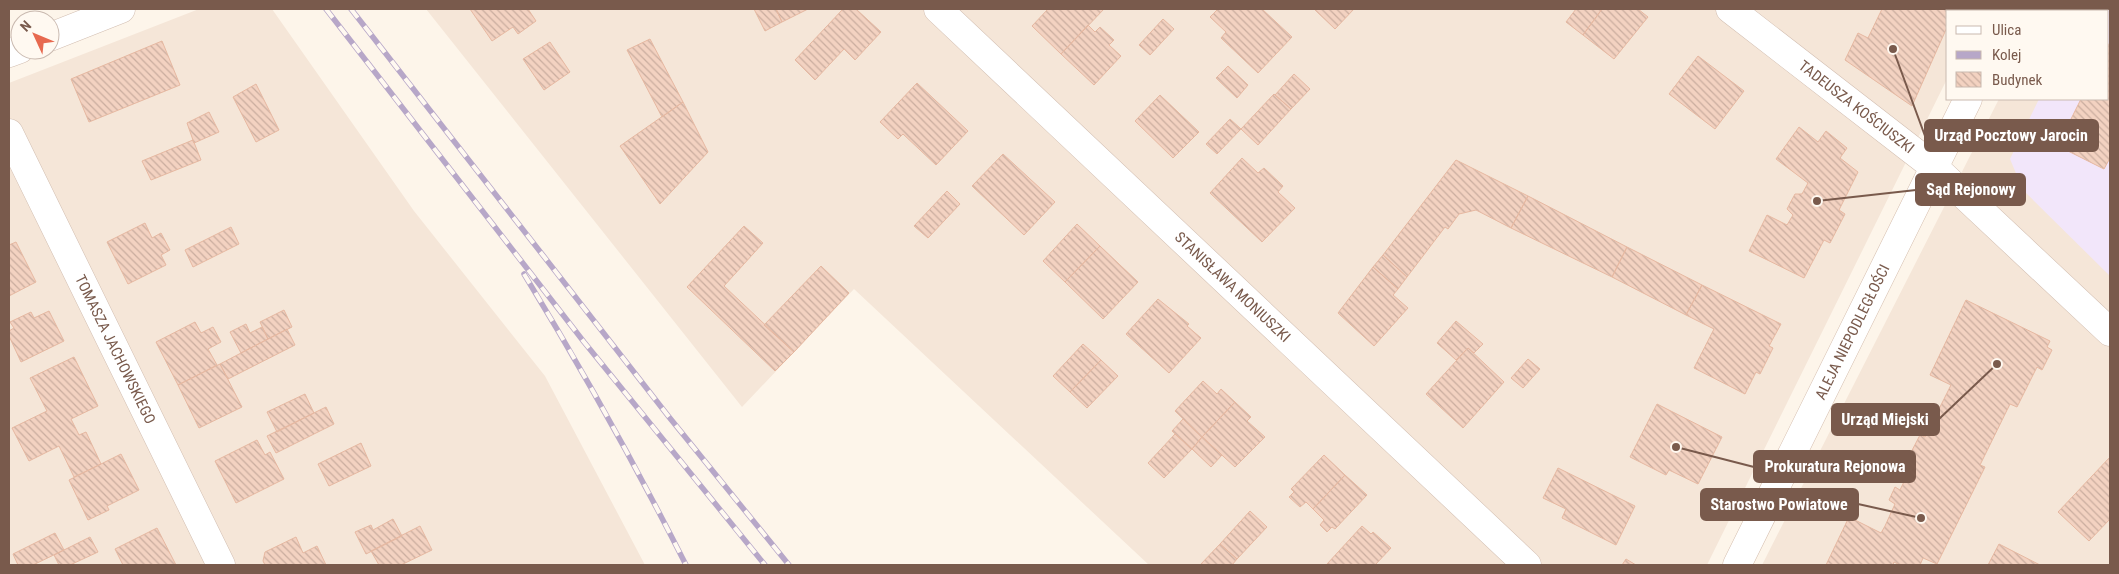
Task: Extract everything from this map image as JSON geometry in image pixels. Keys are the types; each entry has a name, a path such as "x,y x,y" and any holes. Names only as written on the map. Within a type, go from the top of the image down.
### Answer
{"street":[{"path":"60,33 121,9"},
{"name":"STANISŁAWA MONIUSZKI","path":"938,9 1527,565"},
{"name":"TADEUSZA KOŚCIUSZKI","path":"1730,9 1934,167 2110,332"},
{"name":"ALEJA NIEPODLEGŁOŚCI","path":"1737,565 1968,100"},
{"name":"TOMASZA JACHOWSKIEGO","path":"9,134 221,565"}],"shaded area":[{"path":"199,9 272,9 414,211 545,376 645,565 9,565 9,83"},
{"path":"426,9 1982,9 1946,10 1946,81 1707,565 1149,565 854,289 742,407"},
{"path":"2110,9 2110,565 1762,565 1998,100 2109,100 2109,10 2044,10"},
{"path":"2110,9 2110,276 2023,190 2010,159 2039,100 2109,100 2109,10 2082,10"}],"building":[{"path":"470,9 528,9 536,21 518,34 513,27 492,41"},
{"path":"754,9 776,9 782,22 765,31"},
{"path":"776,9 808,9 782,22"},
{"path":"843,9 856,9 881,32 855,60 844,49 815,80 795,60"},
{"path":"1048,9 1104,9 1061,54 1032,26"},
{"path":"1218,9 1262,9 1292,37 1258,73 1221,38 1226,32 1210,17"},
{"path":"1314,9 1354,9 1335,29"},
{"path":"1576,9 1602,9 1583,35 1566,22"},
{"path":"1602,9 1638,9 1648,17 1614,59 1583,35"},
{"path":"1882,9 1955,9 1946,10 1946,30 1912,106 1845,60 1858,33 1868,38"},
{"path":"1163,19 1174,29 1150,55 1139,45"},
{"path":"1088,25 1095,32 1100,27 1114,40 1109,45 1121,56 1094,85 1061,54"},
{"path":"650,39 683,102 662,117 627,50"},
{"path":"162,41 180,85 89,122 71,79"},
{"path":"550,42 570,72 544,90 523,59"},
{"path":"2110,42 2110,158 2104,169 2068,151 2074,140 2063,135 2080,100 2109,100"},
{"path":"1698,56 1744,91 1715,129 1669,94"},
{"path":"1228,66 1248,85 1237,98 1216,78"},
{"path":"1294,74 1310,89 1291,109 1275,95"},
{"path":"917,83 968,131 936,165 903,134 898,139 880,122"},
{"path":"256,84 279,130 256,142 233,97"},
{"path":"1274,94 1291,109 1258,145 1241,129"},
{"path":"1160,95 1199,132 1173,158 1135,121"},
{"path":"683,102 708,152 660,204 620,146"},
{"path":"209,112 219,132 194,143 187,123"},
{"path":"1230,119 1241,129 1217,154 1206,144"},
{"path":"1799,127 1818,142 1826,131 1847,148 1840,158 1858,172 1839,210 1845,214 1830,243 1824,240 1804,278 1749,251 1767,215 1787,225 1793,215 1787,209 1795,194 1802,194 1808,183 1776,159"},
{"path":"193,140 201,160 151,180 142,161"},
{"path":"1003,154 1055,202 1024,235 972,186"},
{"path":"1242,158 1258,173 1264,168 1283,186 1278,192 1295,208 1262,242 1210,193"},
{"path":"1456,160 1528,196 1511,228 1476,210 1459,214 1448,229 1445,227 1407,277 1383,255"},
{"path":"947,191 960,204 928,238 914,226"},
{"path":"1528,196 1627,247 1612,277 1511,228"},
{"path":"145,223 152,238 161,233 170,250 161,255 166,265 128,284 107,242"},
{"path":"1077,224 1100,246 1065,282 1043,261"},
{"path":"744,226 763,243 724,286 794,352 775,371 687,287"},
{"path":"231,227 239,244 193,267 185,250"},
{"path":"16,242 36,282 9,296 9,245"},
{"path":"1100,246 1138,282 1103,319 1065,282"},
{"path":"1627,247 1702,285 1686,315 1612,277"},
{"path":"1383,255 1407,277 1398,289 1373,267"},
{"path":"821,266 849,293 794,352 764,325"},
{"path":"1373,267 1398,289 1393,295 1408,308 1374,346 1338,313"},
{"path":"1702,285 1781,324 1769,346 1773,348 1760,374 1756,372 1745,394 1694,368 1714,329 1686,315"},
{"path":"1158,299 1189,324 1187,326 1201,338 1169,373 1126,334"},
{"path":"1966,300 2050,341 2047,347 2052,350 2042,370 2037,367 2017,407 2010,404 1980,465 1985,467 1937,564 1923,558 1920,565 1900,565 1894,562 1893,565 1826,565 1849,517 1881,533 1885,526 1895,504 1889,500 1895,487 1900,490 1912,465 1906,462 1920,435 1925,437 1951,385 1930,375"},
{"path":"284,310 292,327 268,339 260,322"},
{"path":"49,311 64,341 21,362 9,336 9,331 14,328 10,322 31,312 34,318"},
{"path":"1456,321 1483,344 1474,353 1468,348 1456,360 1437,343"},
{"path":"195,322 201,333 213,327 221,342 208,349 217,365 178,385 156,342"},
{"path":"246,324 250,333 262,327 268,339 241,353 230,332"},
{"path":"287,329 295,345 228,379 220,364"},
{"path":"1083,344 1101,360 1070,392 1053,376"},
{"path":"1468,348 1504,382 1463,428 1426,394"},
{"path":"74,357 98,406 71,419 79,435 86,432 101,464 74,477 59,446 29,461 12,428 47,411 30,378"},
{"path":"1528,359 1540,369 1523,388 1511,378"},
{"path":"1101,360 1118,376 1087,408 1070,392"},
{"path":"220,364 242,407 199,428 178,385"},
{"path":"1203,381 1217,394 1221,389 1235,402 1202,437 1175,411"},
{"path":"305,394 314,413 277,432 267,412"},
{"path":"1235,402 1251,417 1247,421 1265,437 1235,467 1202,437"},
{"path":"1657,404 1722,437 1698,484 1669,470 1666,475 1630,457"},
{"path":"326,407 334,424 276,453 267,436"},
{"path":"1183,419 1202,437 1192,449 1172,431"},
{"path":"1175,434 1192,449 1164,478 1148,463"},
{"path":"1202,437 1222,455 1211,467 1192,449"},
{"path":"257,440 265,455 270,452 284,479 236,503 215,461"},
{"path":"361,443 371,466 329,486 318,464"},
{"path":"121,454 139,490 107,506 109,510 88,520 69,480"},
{"path":"1324,455 1345,475 1313,509 1306,502 1300,507 1289,497 1294,492 1291,489"},
{"path":"2110,457 2110,519 2089,541 2058,512"},
{"path":"1558,468 1635,506 1616,545 1562,518 1566,509 1543,498"},
{"path":"1345,475 1367,495 1335,529 1332,527 1327,532 1320,525 1324,520 1313,509"},
{"path":"1250,511 1267,527 1237,559 1220,544"},
{"path":"393,519 402,536 366,554 355,532 371,525 373,530"},
{"path":"420,526 432,550 401,565 379,565 371,551"},
{"path":"1362,526 1371,534 1373,532 1391,548 1375,565 1328,565 1327,564"},
{"path":"157,528 176,565 123,565 115,549"},
{"path":"55,533 64,550 33,565 18,565 13,554"},
{"path":"90,537 98,552 70,565 59,565 54,555"},
{"path":"296,537 303,553 317,546 326,565 265,565 263,561 265,552"},
{"path":"1220,544 1237,559 1232,565 1200,565"},
{"path":"1999,544 2040,565 1988,565"},
{"path":"1626,559 1636,565 1622,565"}],"railway":[{"path":"326,9 584,342 765,565"},
{"path":"351,9 669,417 789,565"},
{"path":"524,274 608,418 686,565"}],"place":[{"name":"Urząd Pocztowy Jarocin","path":"1893,49"},
{"name":"Sąd Rejonowy","path":"1817,201"},
{"name":"Urząd Miejski","path":"1997,364"},
{"name":"Prokuratura Rejonowa","path":"1676,447"},
{"name":"Starostwo Powiatowe","path":"1921,518"}]}
